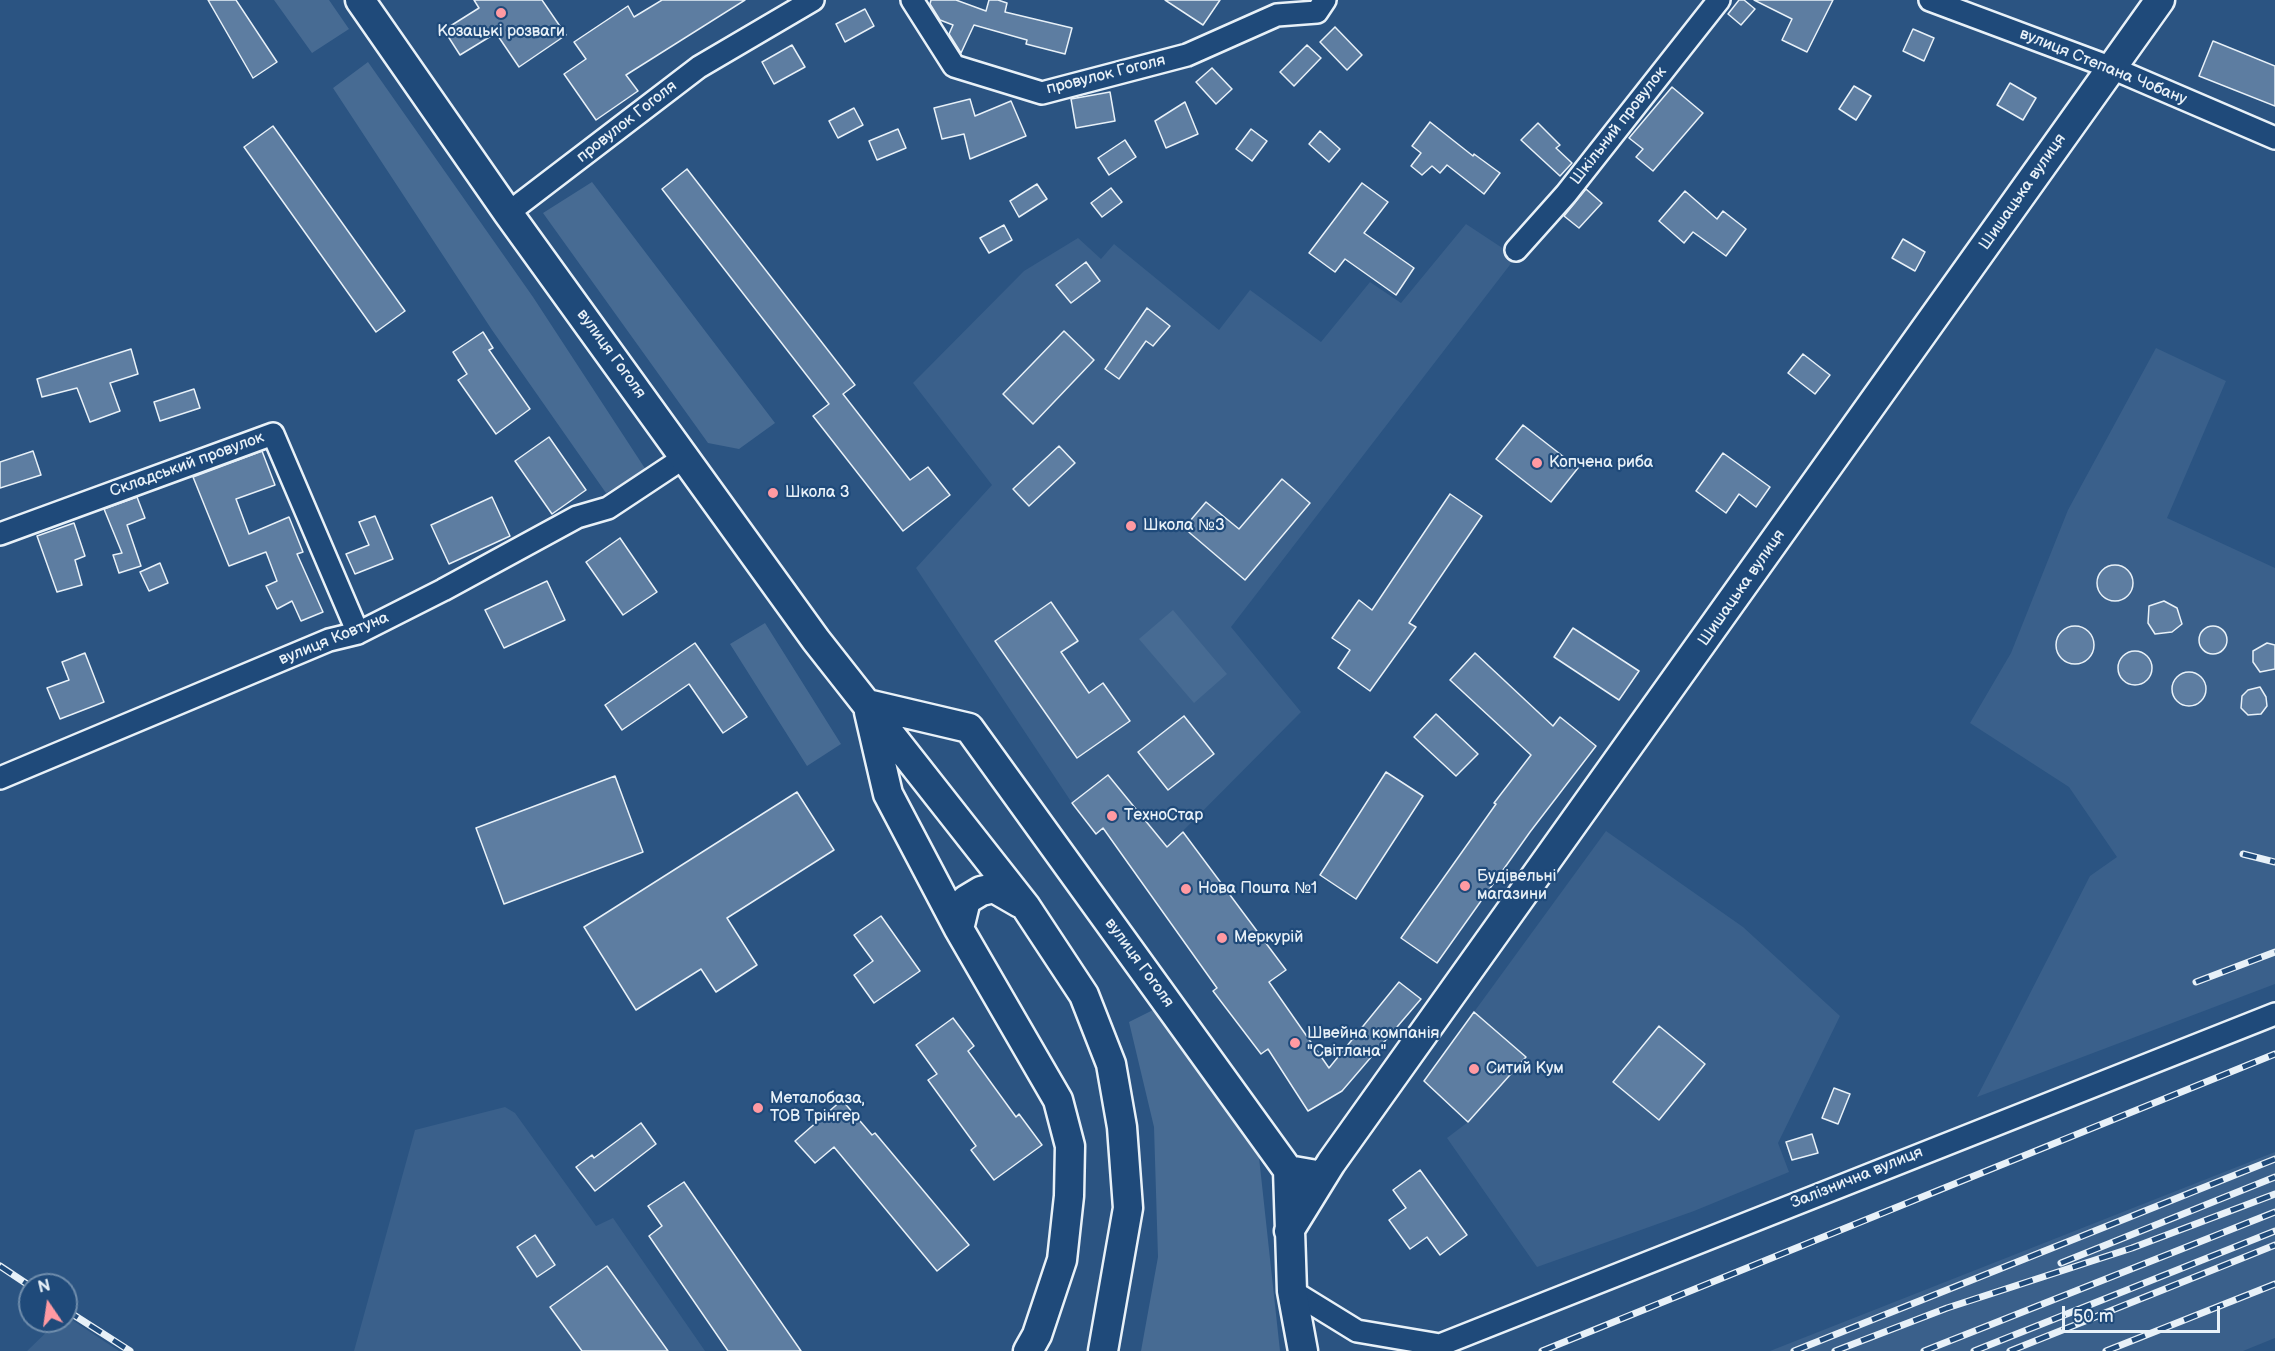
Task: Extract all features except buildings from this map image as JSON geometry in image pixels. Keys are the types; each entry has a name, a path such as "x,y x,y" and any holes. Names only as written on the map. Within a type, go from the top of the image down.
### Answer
{"street":[{"name":"вулиця Гоголя","path":"360,0 508,213 816,640 1026,907 1084,995 1111,1064 1122,1127 1128,1208 1103,1351"},
{"name":"провулок Гоголя","path":"508,213 699,67 813,0"},
{"name":"провулок Гоголя","path":"912,0 954,66 1042,93 1187,55 1277,15 1317,12 1324,0"},
{"name":"Шкільний провулок","path":"1516,250 1566,194 1719,0"},
{"name":"вулиця Степана Чобану","path":"1930,0 2112,68 2275,138"},
{"name":"Шишацька вулиця","path":"1289,1231 1322,1176 2160,0"},
{"name":"Складський провулок","path":"0,534 273,434 358,633"},
{"name":"вулиця Ковтуна","path":"0,778 329,640 358,633 577,518 608,508 685,457"},
{"name":"вулиця Гоголя","path":"867,704 888,794 959,929"},
{"path":"867,704 969,728"},
{"name":"вулиця Гоголя","path":"923,774 916,740 933,726 969,728 1288,1170"},
{"name":"вулиця Гоголя","path":"959,929 966,900 981,891 994,888 1026,907"},
{"path":"959,929 1058,1100 1070,1146 1069,1196 1062,1260 1037,1335 1028,1351"},
{"name":"Залізнична вулиця","path":"1292,1292 1357,1331 1437,1348 2275,1014"},
{"path":"1303,1351 1292,1292 1288,1170 1322,1176"}],"shaded area":[{"path":"274,0 329,0 349,29 312,53"},
{"path":"368,62 533,297 646,470 606,493 492,330 333,88"},
{"path":"592,182 775,423 739,449 708,443 543,213"},
{"name":"Школа №3","path":"1466,224 1516,257 1231,627 1301,712 1167,847 1108,776 1072,803 916,568 992,485 913,383 1024,271 1078,238 1101,259 1114,244 1219,330 1250,290 1321,342 1370,282 1401,303"},
{"path":"2156,348 2226,381 2167,518 2275,568 2275,984 1977,1097 2090,876 2117,857 2069,787 1970,723 2011,653 2068,510"},
{"path":"1173,610 1227,674 1194,703 1139,639"},
{"path":"765,623 841,744 807,766 730,644"},
{"path":"1606,831 1743,927 1840,1016 1778,1143 1789,1172 1694,1211 1537,1267 1447,1138 1468,1122 1526,1058 1474,1012"},
{"path":"1153,1010 1258,1148 1280,1351 1141,1351 1158,1257 1154,1127 1129,1022"},
{"path":"505,1107 515,1113 596,1226 613,1218 705,1351 354,1351 415,1130"},
{"path":"2275,1152 2275,1338 2243,1351 1770,1351"},
{"path":"78,1324 119,1351 27,1351 46,1333 78,1333"}],"railway":[{"path":"2243,854 2275,862"},
{"path":"2196,982 2275,952"},
{"path":"1542,1351 2275,1054"},
{"path":"1794,1351 2275,1159"},
{"path":"2061,1263 2275,1177"},
{"path":"1835,1351 1947,1308 2132,1248 2275,1194"},
{"path":"1924,1351 2275,1212"},
{"path":"1974,1351 2275,1231"},
{"path":"2010,1351 2275,1245"},
{"path":"0,1266 18,1278"},
{"path":"2106,1351 2275,1284"},
{"path":"78,1318 130,1351"}],"place":[{"name":"Козацькі розваги","path":"501,13"},
{"name":"Копчена риба","path":"1537,463"},
{"name":"Школа 3","path":"773,493"},
{"name":"Школа №3","path":"1131,526"},
{"name":"ТехноСтар","path":"1112,816"},
{"name":"Будівельні магазини","path":"1465,886"},
{"name":"Нова Пошта №1","path":"1186,889"},
{"name":"Меркурій","path":"1222,938"},
{"name":"Швейна компанія \"Світлана\"","path":"1295,1043"},
{"name":"Ситий Кум","path":"1474,1069"},
{"name":"Металобаза, ТОВ Трінгер","path":"758,1108"}]}
